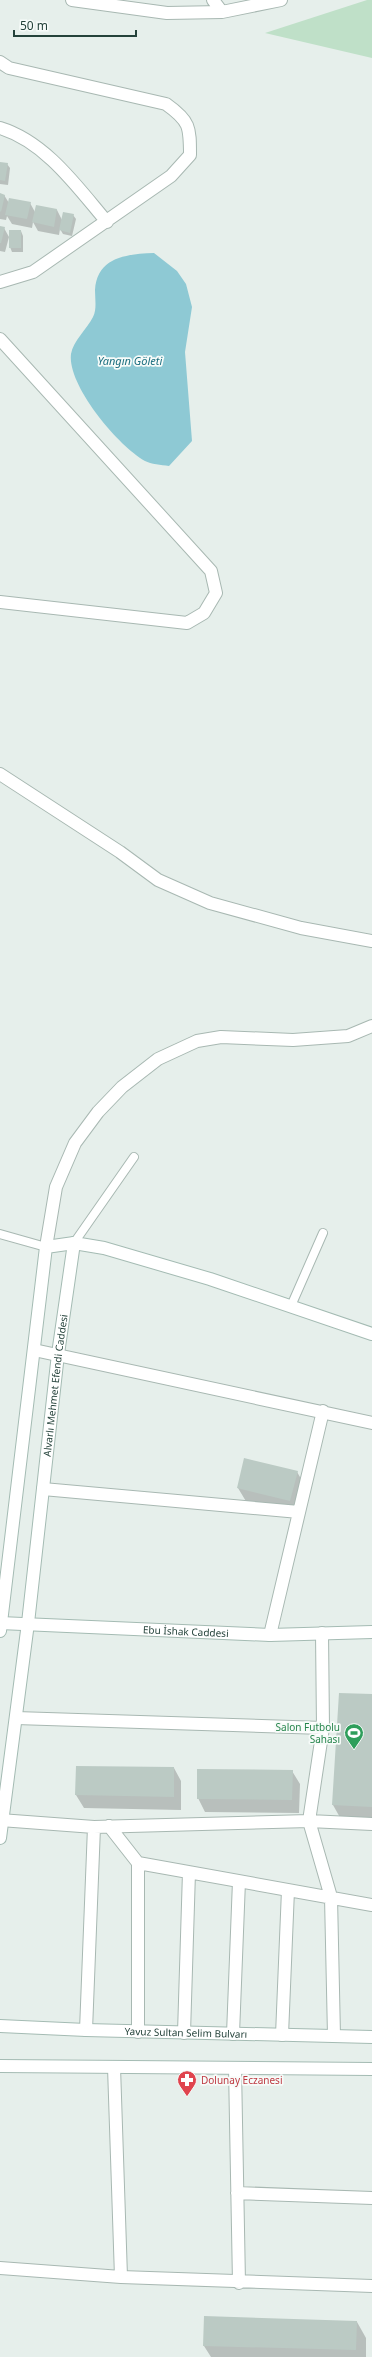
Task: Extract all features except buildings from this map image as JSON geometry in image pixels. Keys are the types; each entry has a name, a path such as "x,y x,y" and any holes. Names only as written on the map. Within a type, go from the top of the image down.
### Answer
{"street":[{"path":"72,0 167,13 222,12 281,0"},
{"path":"213,0 222,12"},
{"path":"0,62 9,68 166,104 182,116 190,133 190,155 171,176 107,222 33,272 0,282"},
{"path":"0,128 35,146 72,180 107,222"},
{"path":"0,339 211,571 216,593 204,614 187,623 0,602"},
{"path":"0,774 120,852 158,880 184,892 210,903 301,928 372,942"},
{"path":"0,1626 46,1247 56,1187 74,1143 98,1112 122,1087 158,1060 197,1041 222,1037 293,1040 348,1036 372,1026"},
{"path":"46,1247 74,1243 104,1248 291,1306 372,1334"},
{"name":"Alvarlı Mehmet Efendi Caddesi","path":"0,1838 1,1820 28,1623 58,1354 74,1243"},
{"path":"34,1350 323,1411 372,1423"},
{"path":"270,1635 323,1411"},
{"path":"43,1489 299,1512"},
{"name":"Ebu İshak Caddesi","path":"0,1626 28,1623 270,1635 372,1632"},
{"path":"322,1633 323,1728 309,1821 331,1898 334,2036"},
{"path":"16,1718 323,1728"},
{"path":"1,1820 94,1827 309,1821 372,1824"},
{"path":"109,1826 138,1862 138,2032"},
{"path":"86,2030 94,1827"},
{"path":"138,1862 372,1905"},
{"path":"184,2033 189,1872"},
{"path":"233,2034 240,1881"},
{"path":"282,2035 288,1890"},
{"name":"Yavuz Sultan Selim Bulvarı","path":"0,2026 138,2032 372,2037"},
{"path":"0,2066 372,2069"},
{"path":"114,2067 121,2277"},
{"path":"235,2068 239,2282"},
{"path":"237,2193 372,2198"},
{"path":"0,2268 121,2277 372,2286"}],"lane":[{"path":"74,1243 134,1157"},
{"path":"291,1306 323,1233"},
{"path":"0,1234 46,1247"}],"green space":[{"path":"367,0 372,0 372,58 265,33"}],"water":[{"name":"Yangın Göleti","path":"154,253 177,271 186,284 192,307 185,352 192,441 169,466 153,464 145,461 121,442 109,429 96,414 77,382 72,367 71,354 74,344 94,314 95,290 97,279 101,270 107,264 124,256"}],"place":[{"name":"Salon Futbolu Sahası","path":"354,1750"},
{"name":"Dolunay Eczanesi","path":"187,2097"}]}
